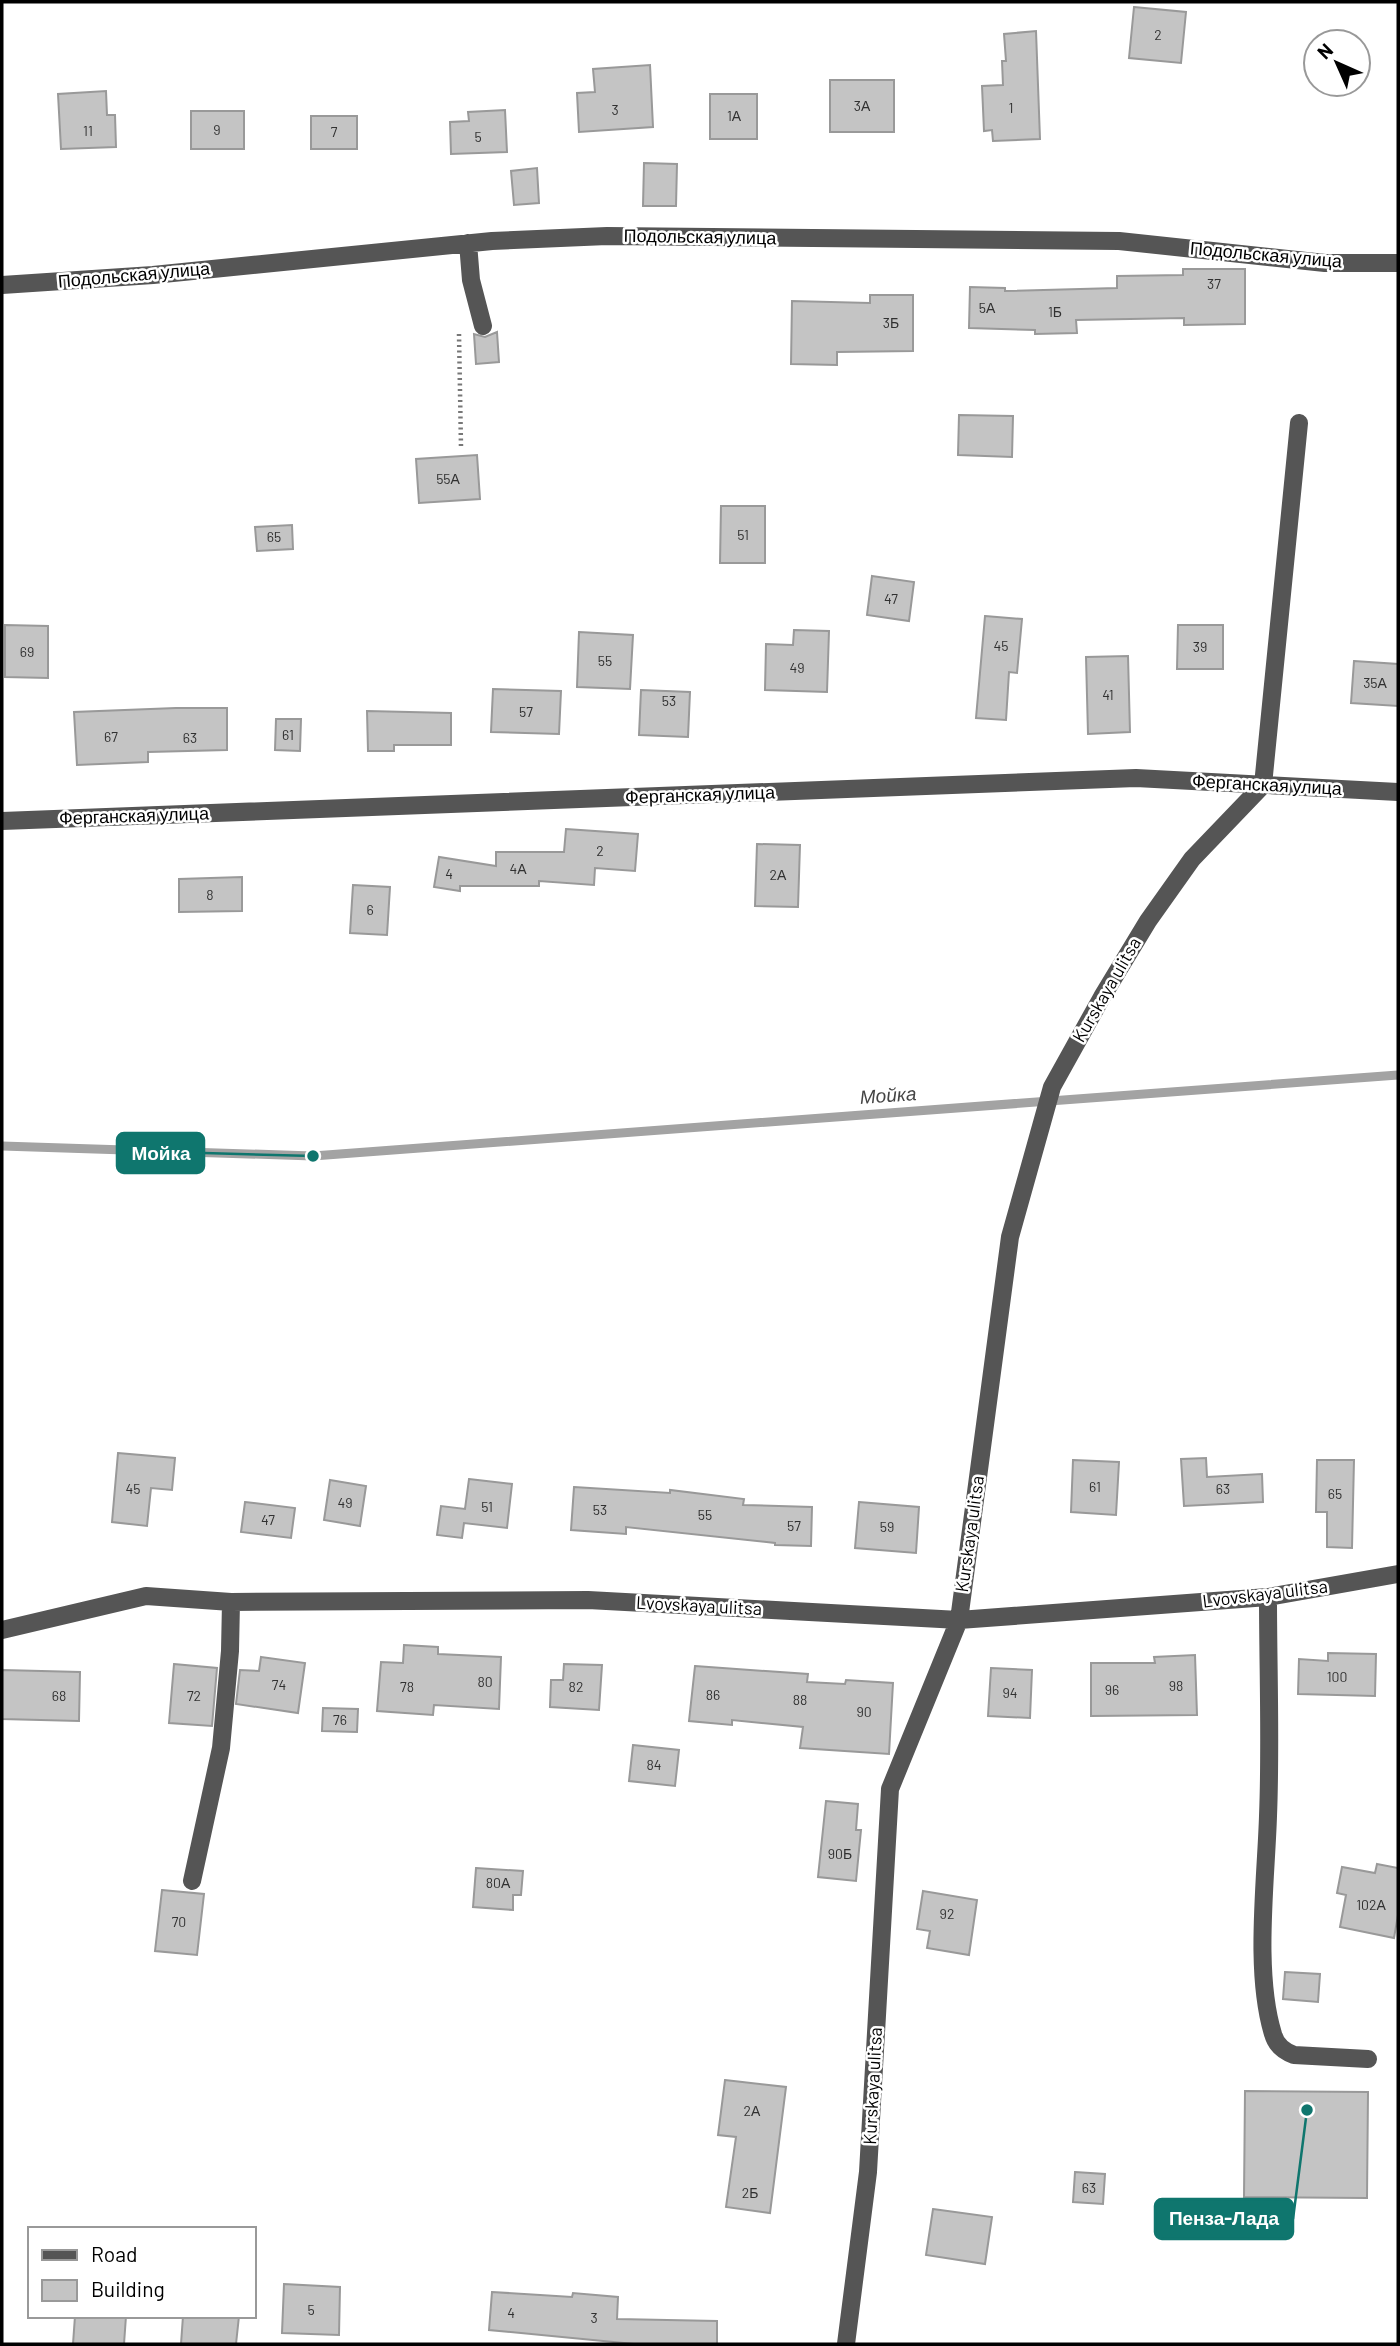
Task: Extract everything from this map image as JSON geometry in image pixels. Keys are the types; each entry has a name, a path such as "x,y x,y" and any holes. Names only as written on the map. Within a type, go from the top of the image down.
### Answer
{"street":[{"name":"Подольская улица","path":"2,285 153,275 468,243 607,236 1119,241 1325,263 1398,263"},
{"path":"468,243 471,280 483,326"},
{"path":"1263,785 1299,423"},
{"name":"Ферганская улица","path":"2,821 1136,778 1398,792"},
{"name":"Kurskaya ulitsa","path":"846,2344 868,2172 890,1789 959,1620 1010,1237 1052,1087 1147,921 1192,859 1263,785"},
{"name":"Lvovskaya ulitsa","path":"2,1630 146,1595 231,1602 588,1600 959,1620 1268,1597 1398,1574"},
{"path":"1268,1597 1269,1806 1263,1946 1264,1978 1272,2031 1276,2043 1284,2051 1294,2055 1368,2059"},
{"path":"192,1881 221,1748 230,1651 231,1602"}],"path":[{"path":"458,330 461,447"}],"building":[{"path":"1134,7 1186,12 1181,63 1129,58"},
{"path":"1036,31 1040,139 993,141 992,130 984,131 982,86 1003,85 1002,61 1006,61 1004,34"},
{"path":"650,65 653,127 579,132 577,93 595,92 593,69"},
{"path":"830,80 894,80 894,132 830,132"},
{"path":"106,91 107,115 115,115 116,147 61,149 58,94"},
{"path":"710,94 757,94 757,139 710,139"},
{"path":"505,110 507,152 451,154 450,122 469,121 468,112"},
{"path":"191,111 244,111 244,149 191,149"},
{"path":"311,116 357,116 357,149 311,149"},
{"path":"644,163 677,164 676,206 643,206"},
{"path":"537,168 539,203 514,205 511,171"},
{"path":"1183,269 1245,269 1245,324 1184,325 1184,318 1076,320 1077,333 1035,334 1035,330 969,328 970,287 1005,288 1005,291 1117,288 1117,276 1183,275"},
{"path":"870,295 913,295 913,351 837,352 837,365 791,364 792,301 870,303"},
{"path":"497,332 499,362 476,364 474,334 485,337"},
{"path":"959,415 1013,416 1012,457 958,455"},
{"path":"477,455 480,499 419,503 416,459"},
{"path":"721,506 765,506 765,563 720,563"},
{"path":"292,525 293,549 257,551 255,527"},
{"path":"872,576 914,582 909,621 867,615"},
{"path":"985,616 1022,619 1017,673 1009,672 1006,720 976,718"},
{"path":"5,625 48,626 48,678 5,677"},
{"path":"1178,625 1223,625 1223,669 1177,669"},
{"path":"794,630 829,631 827,692 765,690 766,644 793,645"},
{"path":"579,632 633,635 630,689 577,687"},
{"path":"1128,656 1130,732 1088,734 1086,657"},
{"path":"1354,661 1398,664 1398,706 1351,703"},
{"path":"493,689 561,691 559,734 491,732"},
{"path":"641,690 690,692 688,737 639,735"},
{"path":"227,708 227,750 148,752 148,762 77,765 74,712"},
{"path":"367,711 451,713 451,745 394,745 394,751 368,751"},
{"path":"276,719 301,719 300,751 275,750"},
{"path":"566,829 638,834 635,871 595,868 594,885 539,881 539,886 460,886 460,891 434,887 439,857 496,866 496,852 564,852"},
{"path":"757,844 800,845 798,907 755,906"},
{"path":"242,877 242,911 179,912 179,879"},
{"path":"353,885 390,887 387,935 350,933"},
{"path":"118,1453 175,1458 172,1490 151,1488 147,1526 112,1522"},
{"path":"1206,1458 1207,1477 1262,1474 1263,1502 1184,1506 1181,1459"},
{"path":"1073,1460 1119,1462 1116,1515 1071,1512"},
{"path":"1317,1460 1354,1460 1352,1548 1327,1547 1327,1512 1316,1512"},
{"path":"469,1479 512,1484 507,1528 464,1523 462,1538 437,1535 441,1506 465,1509"},
{"path":"330,1480 366,1486 360,1526 324,1520"},
{"path":"574,1487 670,1493 670,1490 744,1499 743,1505 812,1507 811,1546 775,1545 626,1527 626,1534 571,1530"},
{"path":"245,1502 295,1508 291,1538 241,1532"},
{"path":"859,1502 919,1507 916,1553 855,1548"},
{"path":"404,1645 438,1647 438,1654 501,1657 499,1709 434,1705 433,1715 377,1711 381,1662 403,1663"},
{"path":"1328,1653 1376,1654 1375,1696 1298,1694 1299,1659 1328,1661"},
{"path":"1195,1655 1197,1715 1091,1716 1091,1663 1155,1663 1154,1657"},
{"path":"261,1657 305,1663 298,1713 236,1704 240,1670 259,1671"},
{"path":"174,1664 217,1668 212,1726 169,1723"},
{"path":"564,1664 602,1665 599,1710 550,1707 551,1680 563,1680"},
{"path":"695,1666 808,1674 807,1682 845,1684 846,1680 893,1683 889,1754 800,1748 803,1727 732,1720 732,1725 689,1721"},
{"path":"991,1668 1032,1670 1030,1718 988,1716"},
{"path":"2,1670 80,1672 79,1721 2,1719"},
{"path":"323,1708 358,1709 357,1732 322,1731"},
{"path":"633,1745 679,1750 675,1786 629,1781"},
{"path":"826,1801 858,1804 856,1830 861,1830 856,1881 818,1877"},
{"path":"1377,1864 1398,1868 1398,1915 1394,1938 1340,1927 1346,1895 1337,1893 1342,1867 1375,1873"},
{"path":"476,1868 523,1871 521,1895 513,1895 513,1910 473,1907"},
{"path":"162,1890 204,1894 197,1955 155,1951"},
{"path":"923,1891 977,1900 969,1955 927,1948 930,1931 917,1929"},
{"path":"1285,1972 1320,1974 1318,2002 1283,1999"},
{"path":"725,2080 786,2087 770,2213 726,2207 736,2137 718,2135"},
{"path":"1245,2091 1368,2092 1367,2198 1244,2197"},
{"path":"1075,2172 1105,2174 1103,2204 1073,2202"},
{"path":"933,2209 992,2217 985,2264 926,2255"},
{"path":"284,2284 340,2287 339,2335 282,2333"},
{"path":"492,2292 572,2297 573,2293 618,2297 617,2319 717,2321 717,2344 634,2344 489,2330"},
{"path":"75,2318 126,2318 124,2344 73,2344"},
{"path":"183,2318 239,2318 236,2344 181,2344"}],"waterway":[{"name":"Мойка","path":"2,1146 313,1156 1398,1075"}],"place":[{"name":"Мойка","path":"313,1156"},
{"name":"Пенза-Лада","path":"1307,2110"}]}
